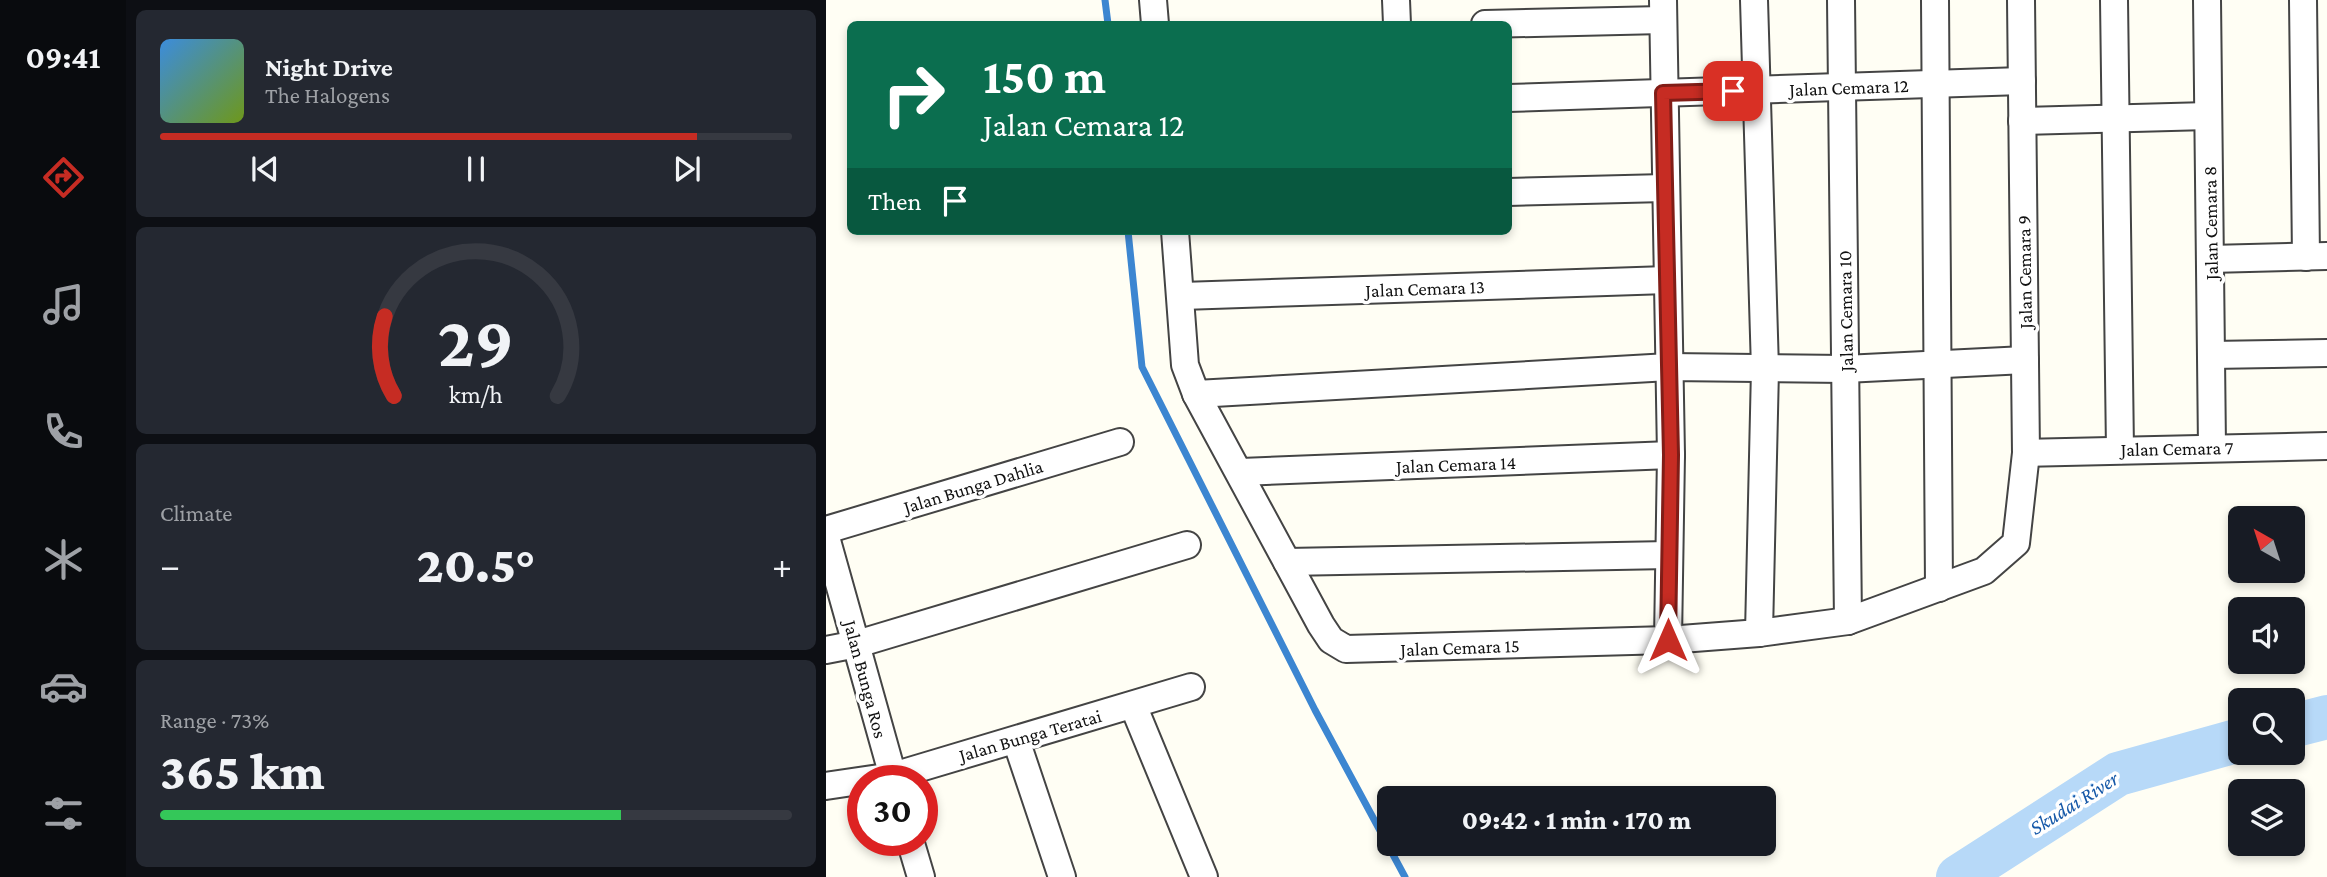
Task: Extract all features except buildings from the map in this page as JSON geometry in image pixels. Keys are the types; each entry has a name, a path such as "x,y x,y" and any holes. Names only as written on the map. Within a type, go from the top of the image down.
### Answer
{"street":[{"path":"1153,0 1155,21"},
{"path":"1396,0 1397,21"},
{"path":"1754,0 1765,369 1759,634"},
{"name":"Jalan Cemara 10","path":"1841,0 1848,621"},
{"path":"1935,0 1938,84 1939,588"},
{"name":"Jalan Cemara 9","path":"2017,543 2026,453 2021,0"},
{"path":"2114,0 2120,450"},
{"name":"Jalan Cemara 8","path":"2207,0 2212,447"},
{"path":"2210,259 2317,257 2303,0"},
{"path":"1512,22 1663,10 1671,455 1668,640"},
{"name":"Jalan Cemara 12","path":"1512,99 2022,81"},
{"path":"2022,121 2208,116"},
{"path":"1512,192 1665,188"},
{"name":"Jalan Cemara 15","path":"1175,235 1185,365 1196,394 1241,472 1321,625 1331,640 1346,649 1668,640 1759,634 1848,621 1984,570 2017,543"},
{"name":"Jalan Cemara 13","path":"1182,296 1667,280"},
{"path":"2211,355 2327,353"},
{"path":"1196,394 1669,367 1845,369 2025,360"},
{"name":"Jalan Bunga Dahlia","path":"826,530 1120,442"},
{"name":"Jalan Cemara 7","path":"2026,453 2327,446"},
{"name":"Jalan Cemara 14","path":"1241,472 1671,455"},
{"name":"Jalan Bunga Ros","path":"826,537 890,765"},
{"path":"826,650 857,644 1187,545"},
{"path":"1287,562 1668,555"},
{"name":"Jalan Bunga Teratai","path":"935,765 1191,687"},
{"path":"1133,705 1204,877"},
{"path":"1016,740 1062,877"},
{"name":"Jalan Bunga Teratai","path":"826,786 847,783"},
{"path":"914,856 920,877"}],"waterway":[{"path":"1105,0 1108,21"},
{"path":"1128,235 1142,367 1315,710 1405,877"},
{"name":"Skudai River","path":"2305,723 2327,717"},
{"name":"Skudai River","path":"1958,877 2118,774 2228,743"}],"route":[{"path":"1668,640 1671,455 1663,93 1733,91"}]}
